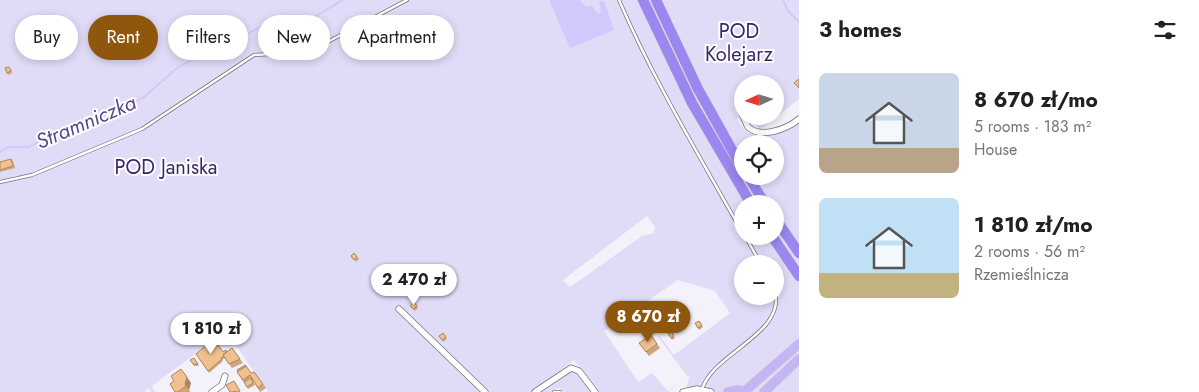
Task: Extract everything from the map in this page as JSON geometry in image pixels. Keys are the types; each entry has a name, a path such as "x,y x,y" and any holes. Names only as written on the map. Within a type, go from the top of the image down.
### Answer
{"highway":[{"path":"643,0 689,97 746,195"},
{"path":"656,0 698,89 734,154"},
{"path":"784,231 799,253"},
{"path":"778,245 799,276"}],"main road":[{"path":"728,392 737,390 746,392 799,344"},
{"path":"764,392 799,359"}],"street":[{"path":"747,125 760,133 786,127 799,119"},
{"path":"399,310 485,392"},
{"path":"535,392 571,368 579,371 595,392"},
{"path":"212,392 222,385 226,376"},
{"path":"683,392 702,389 711,392"}],"lane":[{"path":"0,182 32,175 142,129 254,55 290,53 320,46 407,0"},
{"path":"619,0 642,54 666,101 734,218"},
{"path":"702,389 714,369 768,324 775,310 775,305"},
{"path":"554,392 560,392"}],"green space":[{"path":"0,0 799,0 799,99 784,111 784,75 734,75 734,125 741,125 748,133 762,135 799,121 799,392 685,392 690,376 688,377 658,337 659,335 674,355 730,313 715,291 678,280 604,331 638,382 652,373 668,391 684,379 668,392 598,392 574,360 531,392 490,392 399,305 395,309 482,392 268,392 226,331 152,386 155,392 151,392 149,388 144,392 0,392","holes":["647,216 655,227 654,233 642,236 570,287 563,280"]},
{"path":"756,125 766,125 760,130"},
{"path":"570,371 576,371 592,392 564,392 558,388 551,392 540,392"}],"shaded area":[{"path":"549,0 580,0 586,7 591,5 598,14 601,12 599,1 604,1 614,30 570,48"}],"building":[{"path":"9,67 11,71 7,73 5,68"},
{"path":"799,79 799,88 794,83"},
{"path":"11,159 13,166 0,170 0,162"},
{"path":"354,253 357,257 354,260 351,256"},
{"path":"414,302 417,306 413,309 410,306"},
{"path":"660,315 665,323 662,325 656,318"},
{"path":"665,315 671,324 669,325 663,316"},
{"path":"699,321 702,325 698,328 695,323"},
{"path":"671,331 674,336 671,338 668,333"},
{"path":"443,333 446,337 442,340 439,336"},
{"path":"651,335 657,344 646,352 639,343"},
{"path":"214,339 223,352 226,350 226,352 222,359 208,371 196,354"},
{"path":"232,348 240,359 229,364 223,355"},
{"path":"194,358 198,364 193,364 190,360"},
{"path":"246,366 251,373 254,372 263,384 258,388 250,375 243,380 237,372"},
{"path":"181,369 187,377 186,386 175,392 170,384 174,381 171,376"},
{"path":"251,378 253,383 247,387 244,382"},
{"path":"234,381 240,391 230,392 226,385"}],"waterway":[{"name":"Stramniczka","path":"249,33 265,24 293,22 314,17 343,0"},
{"path":"783,0 788,11 799,22"},
{"name":"Stramniczka","path":"0,152 8,147 29,147 41,140 130,105 144,97 177,68 191,60"}],"park label":[{"name":"POD Kolejarz","path":"739,42"},
{"name":"POD Janiska","path":"166,167"}]}
